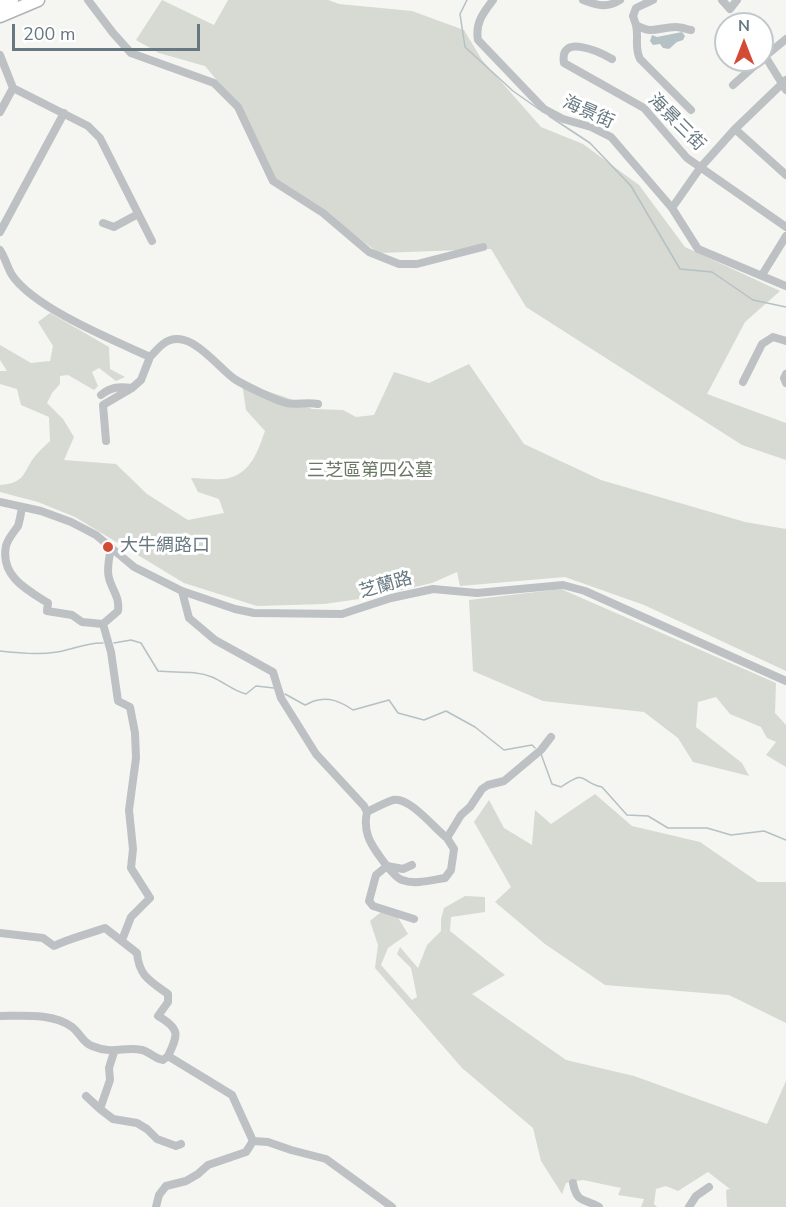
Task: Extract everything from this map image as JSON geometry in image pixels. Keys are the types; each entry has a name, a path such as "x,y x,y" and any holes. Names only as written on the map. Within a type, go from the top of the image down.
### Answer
{"main road":[{"path":"0,5 12,0"},
{"path":"0,15 38,0"}],"street":[{"path":"88,0 112,33 131,53 214,83 238,107 273,181 323,213 369,252 399,264 417,264 483,247"},
{"name":"海景街","path":"495,0 477,24 478,40 544,109 563,119 591,127 611,137 672,208 698,249 786,286"},
{"path":"589,1 603,7 612,6 620,0"},
{"path":"653,0 636,8 633,16 638,35 636,50 640,59 691,110"},
{"path":"722,0 730,9 737,0"},
{"path":"636,25 645,30 655,31 676,27 691,30"},
{"path":"774,49 786,39"},
{"name":"海景三街","path":"612,59 596,50 573,46 566,50 563,56 564,63 644,108 687,158 786,227"},
{"path":"0,55 13,88 88,126 100,138 152,241"},
{"path":"733,85 747,72"},
{"path":"672,208 700,168 735,129 785,85 774,72"},
{"path":"0,111 13,88"},
{"path":"0,232 64,113"},
{"path":"735,129 786,175"},
{"path":"103,223 114,226 138,214"},
{"path":"762,275 786,236"},
{"path":"0,250 12,275 26,291 93,331 150,357"},
{"path":"743,382 762,344 773,337 786,341"},
{"path":"106,441 103,405 141,380 150,357 165,342 178,340 193,344 206,353 234,380 287,403 318,404"},
{"path":"786,374 784,378 786,383"},
{"path":"101,395 109,388 120,386 132,388"},
{"name":"芝蘭路","path":"0,502 41,511 71,522 96,534 134,567 182,591 235,609 254,612 342,614 391,598 434,589 477,593 563,585 597,596 786,681"},
{"path":"22,507 19,523 6,544 4,567 22,588 48,603 47,611 72,615 82,622 103,624 118,611 119,605 115,589 108,577 111,547"},
{"path":"182,591 189,618 215,640 273,672 281,698 316,754 364,806 367,812 365,823 369,838 387,866 398,878 406,881 445,878 451,870 454,849 447,838 412,806 401,800 394,800 367,812"},
{"path":"103,624 111,652 118,701 130,708 135,733 136,758 129,810 133,849 131,868 150,898 131,917 122,940"},
{"path":"447,838 461,815 470,807 482,789 504,781 541,750 551,737"},
{"path":"387,866 402,869 412,865"},
{"path":"387,866 376,875 370,904 414,919"},
{"path":"0,933 43,938 54,946 105,928 137,953 138,966 146,978 168,994 168,1002 158,1016 170,1023 177,1037 168,1056 159,1060 145,1050 103,1051 88,1045 74,1028 63,1022 41,1017 0,1016"},
{"path":"100,1109 110,1080 109,1068 114,1052"},
{"path":"168,1056 231,1095 236,1101 253,1141"},
{"path":"86,1096 113,1119 137,1124 147,1129 157,1139 176,1146 181,1144"},
{"path":"156,1207 159,1195 166,1186 186,1181 208,1165 246,1152 253,1141"},
{"path":"253,1141 268,1142 326,1159 393,1207"},
{"path":"573,1183 575,1193 580,1200 599,1207"},
{"path":"689,1207 696,1196 709,1187"}],"green space":[{"path":"162,0 214,25 228,0 328,0 339,4 412,11 464,30 482,60 541,127 583,144 639,185 685,247 780,291 745,322 707,394 786,423 786,460 742,445 526,307 491,249 379,253 278,182 256,151 234,101 205,66 159,53 136,40"},
{"name":"三芝區第四公墓","path":"50,313 109,347 110,369 125,377 116,381 99,368 92,372 98,386 94,390 68,375 60,376 60,384 47,403 63,419 74,437 64,460 116,464 147,494 188,520 224,513 219,499 198,492 191,478 220,479 237,475 249,466 260,446 265,431 246,410 242,383 285,397 312,409 343,410 356,417 374,415 394,372 429,383 469,364 524,444 601,480 745,522 786,529 786,671 644,605 565,577 460,586 457,572 432,583 366,598 324,604 257,606 184,583 75,517 38,502 0,492 0,485 15,482 23,476 36,455 50,441 49,417 21,405 17,389 0,384 0,371 7,371 0,360 0,345 31,363 50,361 53,346 38,322"},
{"path":"561,589 776,683 775,713 786,725 786,767 766,755 776,742 767,738 761,727 730,714 716,697 698,702 696,727 742,763 749,776 693,762 678,738 644,712 543,701 473,671 469,600"},
{"path":"595,794 632,826 700,842 758,882 786,882 786,1023 729,995 605,985 545,944 495,902 511,887 474,822 489,800 504,828 532,845 535,810 551,824"},
{"path":"465,896 485,897 485,912 451,917 450,931 505,975 472,994 566,1060 634,1076 767,1124 786,1081 786,1207 727,1207 726,1190 730,1189 708,1172 678,1191 666,1186 656,1189 654,1204 657,1207 641,1207 644,1199 618,1195 621,1188 583,1180 566,1183 562,1194 541,1161 533,1128 462,1068 375,968 378,945 370,921 381,912 397,916 408,934 388,948 381,965 412,1000 417,997 411,968 397,954 400,947 418,968 427,945 441,931 444,908"}],"shaded area":[{"path":"682,32 685,36 683,40 669,49 663,48 660,44 653,45 650,41 652,35 657,37"}],"waterway":[{"path":"467,0 460,14 465,47 513,91 540,110"},
{"path":"549,116 590,143 631,186 680,269 712,272 753,300 786,307"},
{"path":"114,643 131,640 141,643 158,671 205,675 246,694 256,686 274,688"},
{"path":"0,651 50,653 103,643"},
{"path":"285,694 305,705 314,701 330,700 353,710 389,700 398,713 424,720 446,711 475,727 504,750 532,745 535,748"},
{"path":"541,754 552,784 561,787 576,778 583,778 602,787 627,815 648,816 668,828 707,828 731,835 764,831 786,840"}],"place":[{"name":"大牛綢路口","path":"108,547"}]}
